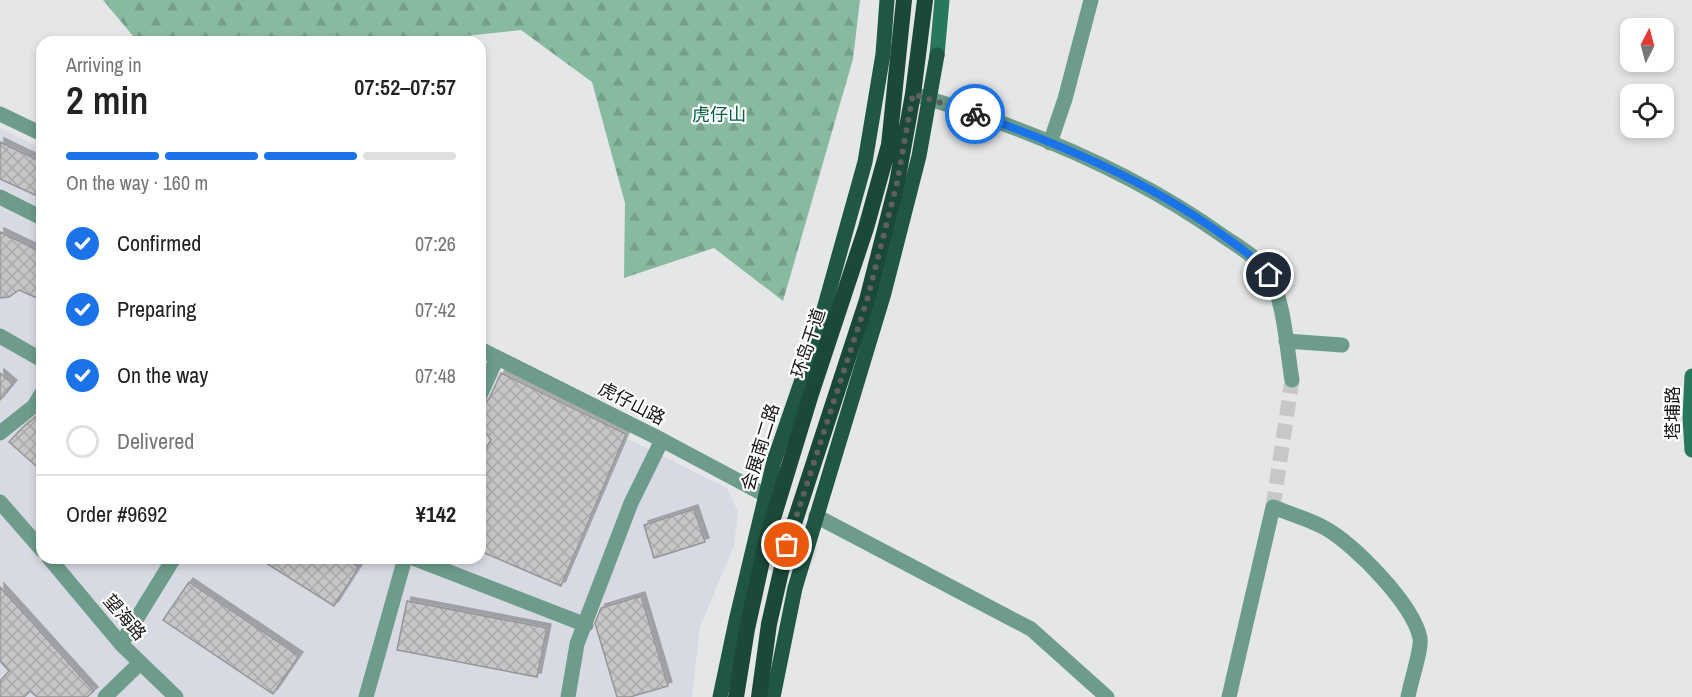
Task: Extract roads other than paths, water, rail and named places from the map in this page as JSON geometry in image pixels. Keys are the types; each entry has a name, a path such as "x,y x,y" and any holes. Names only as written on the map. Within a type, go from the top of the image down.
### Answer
{"highway":[{"name":"环岛干道","path":"736,697 747,629 767,538 811,394 866,228 889,145 904,0"},
{"path":"759,697 769,624 787,545 867,300 921,96 925,0"}],"main road":[{"name":"会展南二路","path":"720,697 774,461 814,345 865,162 883,54 887,0"},
{"path":"773,697 795,588 884,293 919,156 921,96 937,55 942,0"},
{"name":"塔埔路","path":"1692,376 1690,417 1692,450"}],"street":[{"path":"1050,143 1065,99 1091,0"},
{"path":"921,96 1022,130 1143,185 1194,215 1259,262 1269,275 1276,292 1292,380"},
{"path":"0,114 36,131"},
{"path":"0,197 36,215"},
{"path":"0,336 36,357"},
{"path":"1286,340 1342,345"},
{"name":"虎仔山路","path":"486,352 662,440 765,495"},
{"path":"486,383 498,358"},
{"path":"0,433 36,403"},
{"path":"568,697 578,644 631,502 662,440"},
{"path":"0,502 36,543"},
{"path":"1229,697 1273,507 1324,528 1359,553 1406,609 1417,628 1421,641 1407,697"},
{"path":"816,516 1031,628 1107,697"},
{"name":"望海路","path":"54,564 121,644 173,696"},
{"path":"121,644 170,564"},
{"path":"366,697 403,564"},
{"path":"428,564 586,625"},
{"path":"110,695 141,663"}],"tunnel":[{"path":"1273,507 1292,380"}],"park label":[{"name":"虎仔山","path":"719,114"}]}
